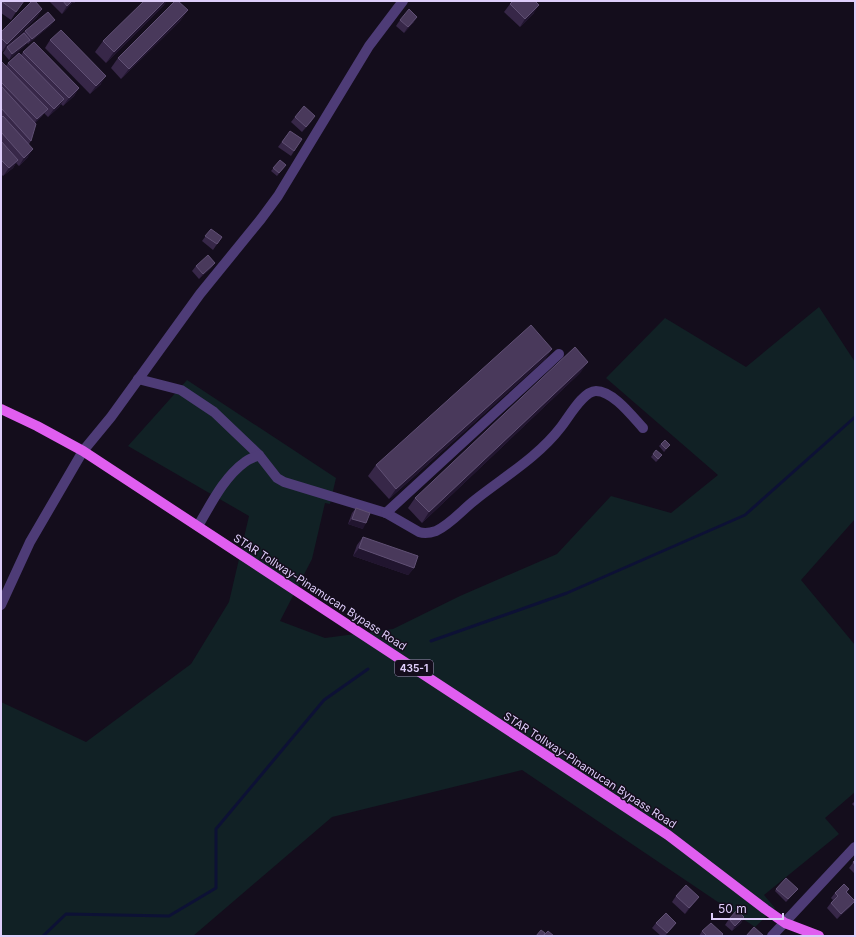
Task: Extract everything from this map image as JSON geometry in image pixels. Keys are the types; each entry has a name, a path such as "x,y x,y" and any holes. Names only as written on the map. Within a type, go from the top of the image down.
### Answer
{"main road":[{"name":"STAR Tollway-Pinamucan Bypass Road","path":"1,409 37,426 83,451 668,835 766,910 785,922 819,936"}],"street":[{"path":"1,605 30,542 83,451 111,417 200,294 278,196 369,46 403,1"},
{"path":"386,513 559,354"},
{"path":"138,379 181,390 214,412 259,455 278,478 284,482 386,513 424,534 442,527 474,500 510,475 560,429 584,396 593,391 603,392 615,399 643,428"},
{"path":"198,526 219,491 234,472 246,461 259,455"},
{"path":"772,936 855,847"}],"shaded area":[{"path":"819,307 855,362 855,519 801,580 855,645 855,792 825,818 839,834 764,895 775,908 755,927 522,770 332,817 193,936 1,936 1,702 86,742 191,664 229,602 249,516 128,446 187,380 336,478 330,504 325,503 312,559 280,621 325,638 393,629 460,596 557,554 611,496 671,513 718,475 606,378 665,318 746,367"}],"building":[{"path":"1,1 24,1 16,12"},
{"path":"32,1 35,1 42,9 7,44 1,38 1,32"},
{"path":"63,1 72,1 67,6"},
{"path":"144,1 165,1 114,52 103,41"},
{"path":"175,1 178,1 188,10 129,69 118,58"},
{"path":"513,1 535,1 539,5 525,19 510,4"},
{"path":"409,9 417,17 408,27 400,20"},
{"path":"48,12 55,20 32,39 25,31"},
{"path":"61,30 106,76 96,86 50,40"},
{"path":"24,33 30,40 12,54 7,47"},
{"path":"34,42 79,88 69,98 23,52"},
{"path":"19,53 64,99 54,109 8,63"},
{"path":"2,62 48,109 37,119 1,82"},
{"path":"1,86 36,124 31,141 1,108"},
{"path":"304,106 315,116 306,127 295,117"},
{"path":"3,116 33,149 24,158 1,132 1,118"},
{"path":"290,131 302,139 294,151 282,142"},
{"path":"1,141 18,160 9,168 1,160"},
{"path":"280,160 286,165 279,173 273,168"},
{"path":"211,229 222,237 217,244 205,236"},
{"path":"208,255 215,263 203,274 196,266"},
{"path":"531,325 552,349 396,489 376,465"},
{"path":"575,347 588,362 429,512 415,498"},
{"path":"665,440 670,445 666,449 661,444"},
{"path":"656,450 662,455 658,459 653,454"},
{"path":"356,508 370,513 366,523 352,519"},
{"path":"363,537 418,556 414,568 359,548"},
{"path":"786,878 798,889 788,899 776,889"},
{"path":"844,884 849,889 846,892 855,901 841,914 831,903 838,896 835,893"},
{"path":"686,885 699,897 689,908 676,896"},
{"path":"737,910 744,917 735,926 729,919"},
{"path":"666,913 676,923 667,933 656,923"},
{"path":"711,923 723,934 721,936 707,936 702,931"},
{"path":"754,927 764,936 746,936"},
{"path":"541,930 545,933 543,936 536,936"},
{"path":"548,931 554,936 543,936"}],"waterway":[{"path":"431,641 567,593 745,515 855,417"},
{"path":"43,936 66,914 169,916 216,888 216,829 324,700 368,669"}]}
